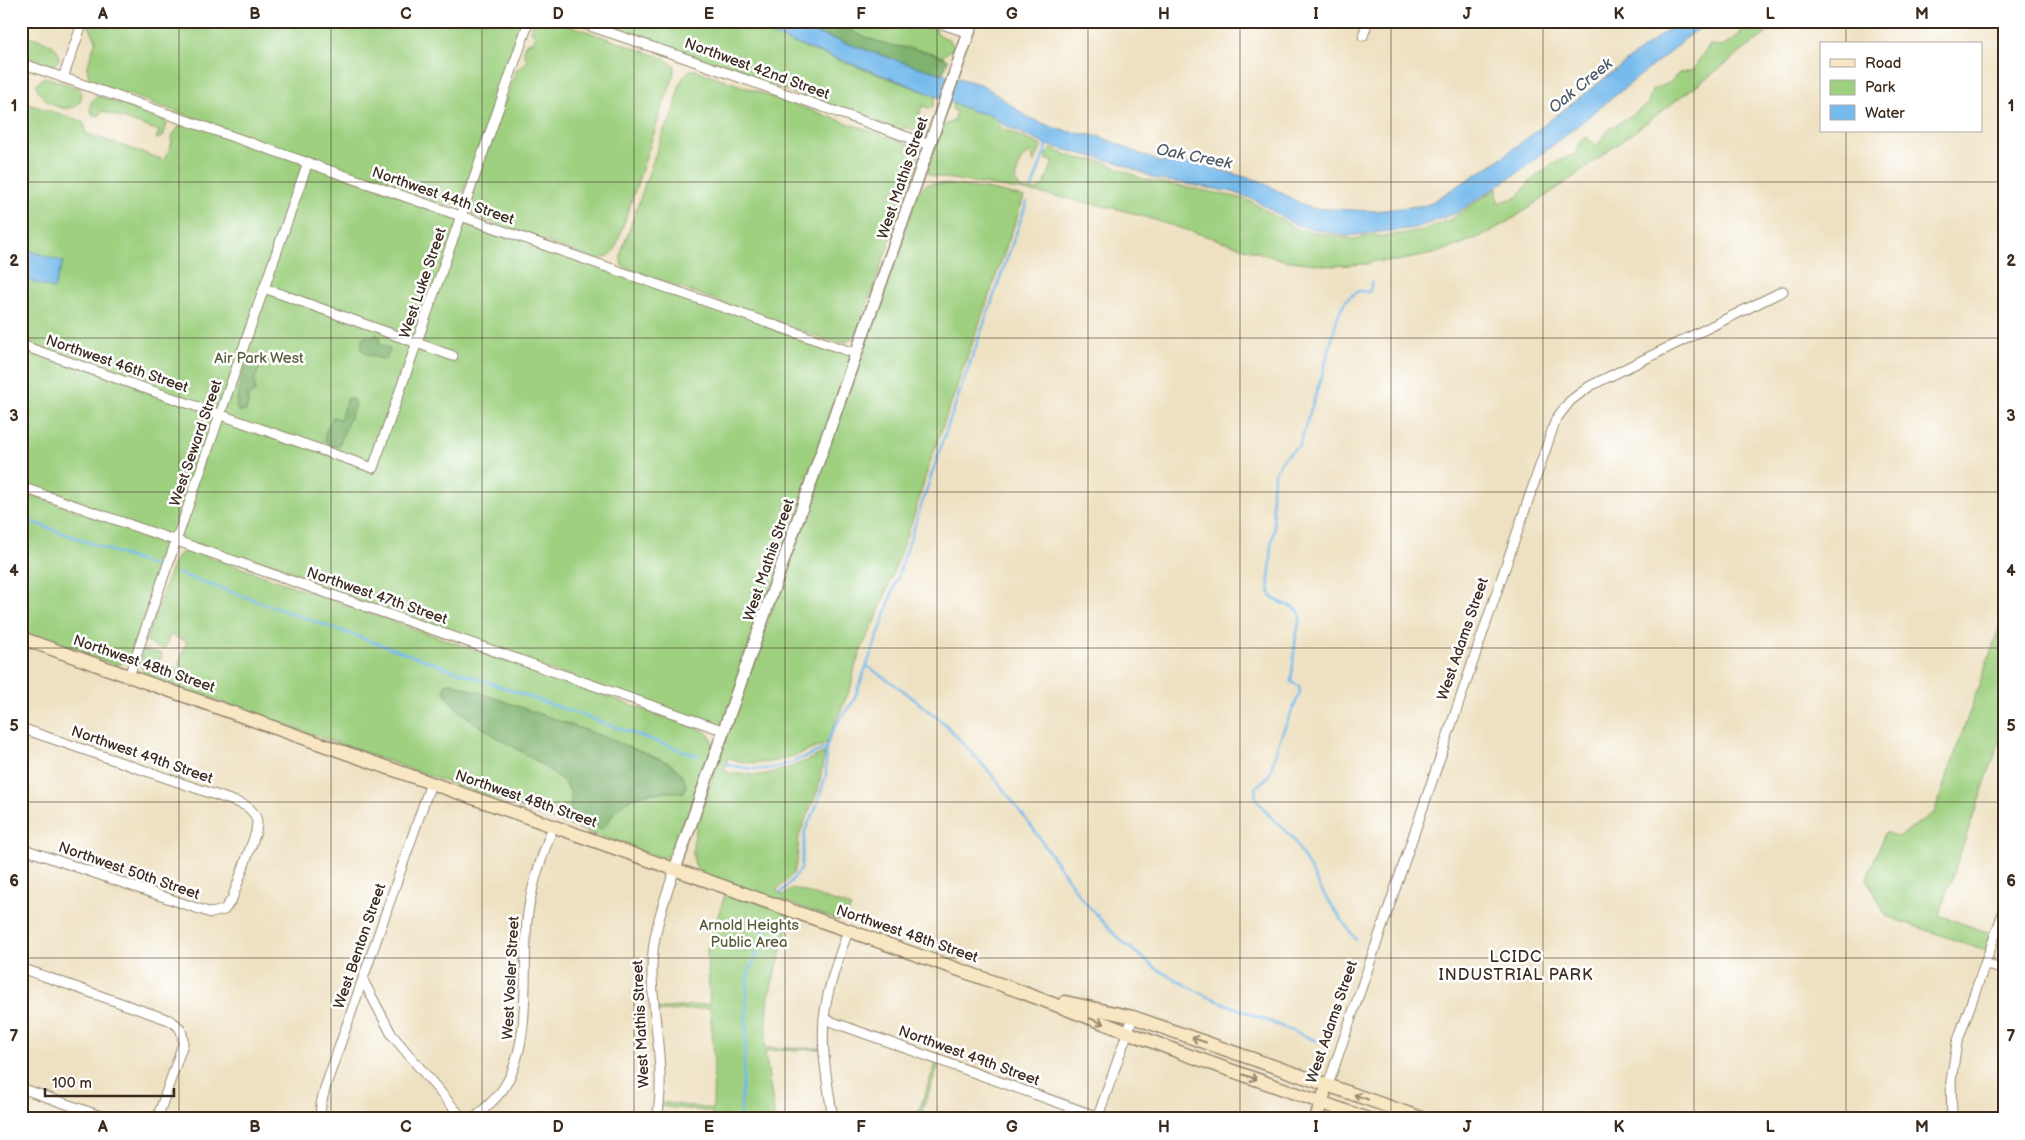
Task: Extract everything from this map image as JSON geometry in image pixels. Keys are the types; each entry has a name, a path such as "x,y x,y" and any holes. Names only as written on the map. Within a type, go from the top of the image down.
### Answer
{"main road":[{"name":"Northwest 48th Street","path":"21,638 1019,991 1128,1033 1368,1119"},
{"name":"Northwest 48th Street","path":"1019,991 1133,1017 1424,1119"},
{"name":"West Adams Street","path":"1316,1119 1328,1085"}],"street":[{"path":"63,78 83,21"},
{"name":"West Luke Street","path":"373,468 529,21"},
{"name":"Northwest 42nd Street","path":"575,21 930,145"},
{"path":"933,21 969,34"},
{"name":"West Mathis Street","path":"657,1119 661,1079 652,953 658,918 973,21"},
{"path":"1363,36 1368,21"},
{"name":"Northwest 44th Street","path":"21,63 857,354"},
{"name":"West Seward Street","path":"129,676 308,162"},
{"path":"264,288 453,356"},
{"name":"West Adams Street","path":"1328,1085 1556,419 1570,401 1590,386 1783,291"},
{"name":"Northwest 46th Street","path":"21,345 373,468"},
{"name":"Northwest 47th Street","path":"21,488 724,730"},
{"name":"Northwest 49th Street","path":"21,728 242,804 253,812 257,821 256,832 232,899 227,907"},
{"name":"West Benton Street","path":"320,1119 324,1091 431,783"},
{"name":"West Vosler Street","path":"474,1119 502,1090 518,1058 522,1036 528,912 535,878 553,826"},
{"name":"Northwest 50th Street","path":"21,848 205,912 217,913 227,907"},
{"path":"1952,1119 1950,1101 1953,1062 1957,1043 2004,910"},
{"path":"833,1119 824,1049 824,1019 832,978 848,931"},
{"path":"1985,964 2004,970"},
{"path":"21,968 169,1020 178,1026 183,1036 183,1044 157,1119"},
{"path":"363,980 392,1035 463,1119"},
{"path":"1100,1118 1133,1017"},
{"name":"Northwest 49th Street","path":"824,1019 1100,1118"},
{"path":"21,1088 108,1119"}],"green space":[{"path":"91,21 523,21 517,30 514,46 462,195 459,200 448,206 326,165 319,159 300,152 296,154 90,81 87,68 96,40 89,26"},
{"path":"534,21 557,21 664,58 675,66 672,81 615,250 604,258 595,259 473,216 470,199 516,70 527,59 524,55 524,46 529,42 533,43 535,36 531,30"},
{"path":"587,21 726,21 777,37 936,96 932,109 922,106 919,115 928,121 925,129 918,131 905,127 903,131"},
{"path":"780,21 827,21 879,42 929,52 948,60 943,74"},
{"path":"829,21 915,21 937,29 936,33 950,40 954,47 952,51 949,51 943,57 931,52 894,46 870,39 852,33"},
{"path":"1761,21 1783,21 1576,175 1514,218 1482,236 1459,245 1433,254 1397,261 1374,261 1367,264 1331,266 1283,260 1122,210 1049,195 933,176 929,174 927,169 942,127 953,121 956,112 952,109 953,103 989,115 1000,122 999,127 1042,146 1034,163 1031,152 1020,161 1015,180 1021,189 1037,190 1044,184 1054,160 1046,160 1046,154 1051,149 1077,158 1104,162 1143,179 1236,197 1252,202 1296,229 1353,239 1375,235 1383,237 1423,230 1451,219 1497,188 1498,203 1518,197 1536,176 1558,161 1575,154 1580,141 1587,137 1597,146 1608,130 1647,105 1652,90 1669,83 1679,73 1694,69 1710,45 1724,46 1738,36 1746,24"},
{"path":"21,34 40,39 52,45 59,54 59,60 51,67 47,67 21,57"},
{"path":"691,70 696,70 917,149 918,161 915,173 903,190 894,189 892,194 900,199 902,207 857,333 846,342 838,343 824,339 623,267 621,256 624,244 665,127 674,113 681,80"},
{"path":"45,77 79,88 82,93 80,102 74,107 67,108 51,104 39,92 36,84"},
{"path":"97,96 161,117 167,124 163,137 156,139 159,131 102,111 99,116 93,115 90,105"},
{"name":"Air Park West","path":"28,104 82,121 85,126 85,133 164,160 175,131 184,120 857,354 725,731 21,487 21,110 24,111"},
{"path":"934,183 986,189 1024,197 927,471 915,513 875,622 863,645 855,667 851,687 826,744 790,757 765,763 740,761 728,757 724,770 731,774 767,774 825,752 818,790 799,835 797,862 793,874 777,890 778,893 784,895 793,888 851,907 844,919 837,920 700,872 695,864 693,846 706,796 917,196 923,187"},
{"path":"376,334 380,337 379,344 389,348 390,352 385,360 368,355 361,349 362,339 367,336 371,338"},
{"path":"258,354 263,360 255,378 255,393 247,396 249,401 246,411 238,411 236,406 242,374 246,367 250,365 253,357"},
{"path":"347,398 354,400 355,405 338,447 331,446 325,441 326,430 333,417 340,419"},
{"path":"21,491 165,544 166,554 129,658 121,664 115,665 21,631"},
{"path":"190,550 705,731 711,737 713,746 675,851 664,858 655,856 145,675 140,662 143,651 162,654 159,664 177,670 187,641 170,635 164,649 154,646 147,641 173,564 180,553","holes":["452,683 602,736 669,763 684,792 661,792 629,800 620,806 607,824 571,793 565,783 551,771 495,734"]},
{"path":"2004,614 2004,728 1939,915 1995,935 1989,952 1886,916 1867,878 1885,832 1898,837 1934,813"},
{"path":"452,683 602,736 669,763 679,771 684,779 686,785 684,792 658,792 634,798 619,807 601,829 579,821 573,817 570,809 570,791 564,782 558,776 461,712 450,701 444,690 446,684"},
{"name":"Arnold Heights Public Area","path":"727,888 795,912 787,932 769,994 765,1048 824,1048 765,1051 775,1119 711,1119 712,1112 659,1106 660,1102 713,1109 714,1056 710,1008 655,1012 655,1009 710,1004 707,951"},
{"path":"937,1060 940,1061 919,1119 916,1119"}],"water":[{"name":"Oak Creek","path":"726,21 780,21 911,65 983,85 1029,118 1060,130 1101,137 1160,162 1197,164 1260,181 1309,208 1375,211 1427,205 1496,162 1679,21 1714,21 1690,34 1519,172 1458,212 1416,228 1347,236 1295,225 1255,200 1233,192 1157,179 1119,163 1046,145 1002,124 992,115 972,111 904,83 777,37"},
{"path":"21,248 63,262 54,289 21,278"}],"waterway":[{"path":"1032,188 1048,142"},
{"path":"781,893 801,869 805,831 817,805 826,775 826,748 830,736 841,717 853,702 880,630 945,434 1027,202"},
{"path":"1356,940 1322,891 1293,838 1266,812 1256,798 1255,788 1269,776 1279,741 1300,692 1299,686 1291,682 1296,635 1301,616 1298,610 1272,598 1269,588 1271,546 1274,529 1272,491 1274,476 1281,461 1299,446 1323,372 1338,316 1346,300 1358,291 1369,292 1371,282"},
{"path":"21,518 156,567"},
{"path":"177,573 698,756"},
{"path":"867,666 904,691 946,725 994,777 1082,899 1118,938 1155,968 1204,995 1317,1041"},
{"path":"726,764 766,769 789,764 826,748"},
{"path":"740,1119 746,1039 747,980 769,921"}],"district":[{"name":"LCIDC INDUSTRIAL PARK","path":"1516,966"}]}
